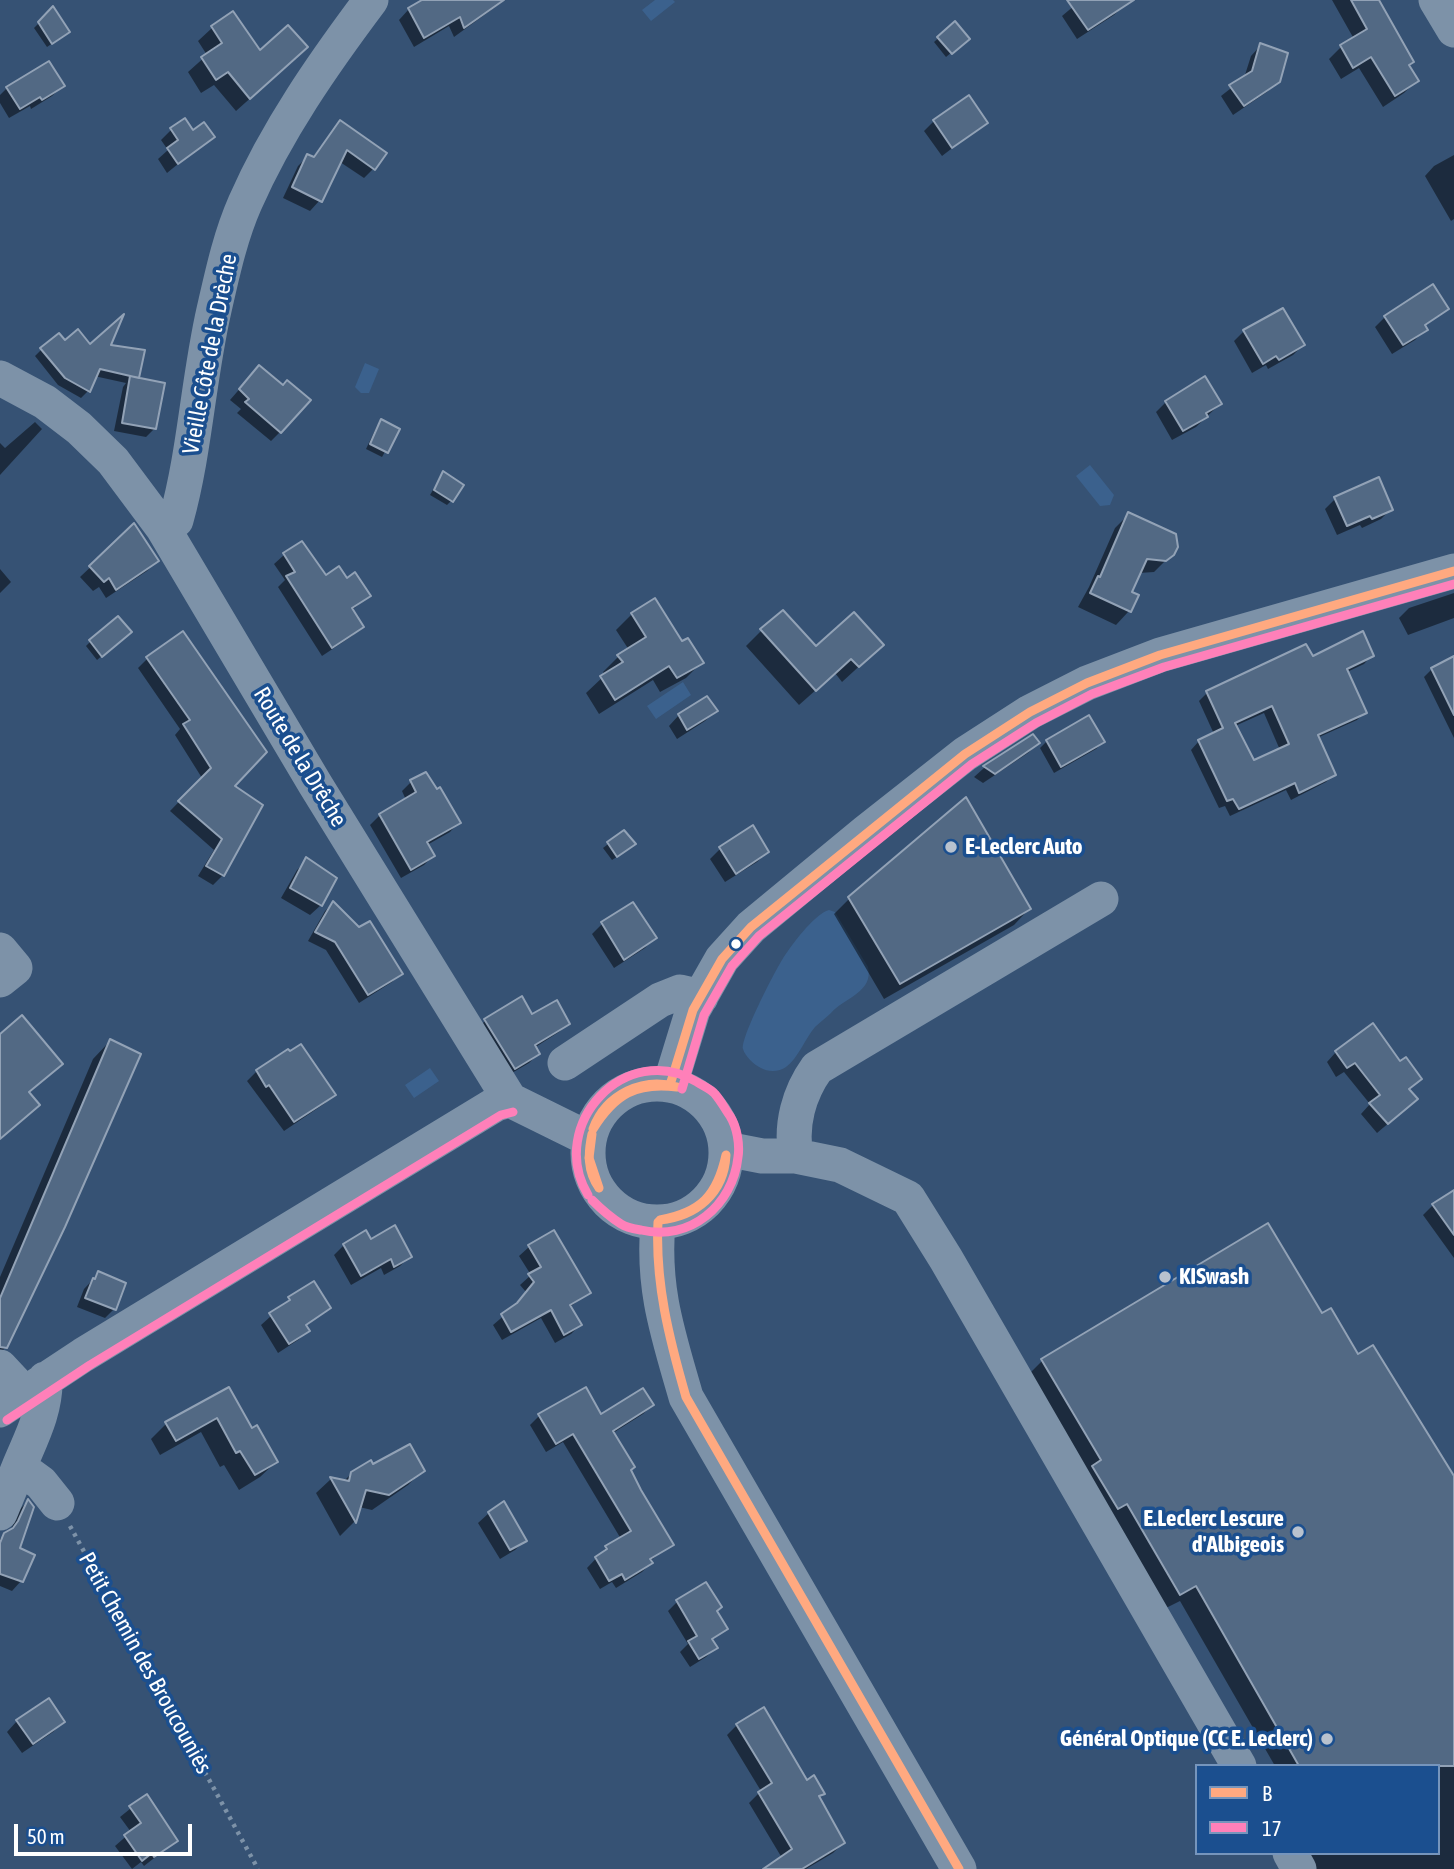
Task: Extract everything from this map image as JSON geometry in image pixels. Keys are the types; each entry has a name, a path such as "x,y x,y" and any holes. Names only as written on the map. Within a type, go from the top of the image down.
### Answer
{"street":[{"name":"Vieille Côte de la Drèche","path":"163,528 176,520 184,490 213,311 244,205 280,132 371,0"},
{"path":"1436,0 1454,30"},
{"name":"Route de la Drêche","path":"0,378 45,402 79,428 113,461 163,528 315,784 510,1100"},
{"path":"670,1085 694,1010 722,959 751,927 965,754 1050,700 1160,655 1454,571"},
{"path":"796,1156 793,1138 798,1111 804,1086 817,1068 1101,899"},
{"path":"0,950 15,968 0,980"},
{"path":"565,1063 660,1000 680,992 701,996"},
{"path":"644,1085 670,1085 695,1095 713,1112 725,1136 723,1176 708,1200 685,1216 658,1222 631,1217 609,1202 593,1180 589,1167 590,1139 600,1114 619,1096 644,1085"},
{"path":"21,1395 496,1104 510,1100 590,1139"},
{"path":"726,1149 762,1156 796,1156 840,1165 908,1198 1238,1764"},
{"path":"658,1222 655,1256 661,1311 686,1397 959,1869"},
{"path":"0,1367 14,1382 21,1395"},
{"path":"0,1513 41,1414 46,1393 21,1395"},
{"path":"19,1467 41,1483 57,1503"}],"path":[{"name":"Petit Chemin des Broucouniès","path":"57,1503 258,1869"}],"water":[{"path":"655,0 675,2 651,21 642,10"},
{"path":"365,363 379,369 369,393 361,393 355,387"},
{"path":"1090,465 1114,495 1110,505 1100,506 1076,476"},
{"path":"683,682 691,695 656,719 647,706"},
{"path":"829,910 835,912 868,967 867,983 815,1027 786,1067 777,1071 764,1069 750,1060 743,1049 752,1019 791,947 810,924"},
{"path":"430,1068 439,1081 414,1098 405,1085"}],"building":[{"path":"422,0 504,0 464,28 460,17 424,38 408,8"},
{"path":"1067,0 1134,0 1088,30"},
{"path":"1351,0 1379,0 1414,62 1409,65 1419,81 1395,96 1371,57 1353,68 1340,45 1367,29"},
{"path":"53,6 70,32 52,44 38,22"},
{"path":"233,11 260,50 288,25 308,47 250,99 228,72 216,80 201,57 222,43 211,26"},
{"path":"955,21 970,39 952,54 937,37"},
{"path":"1260,43 1288,53 1280,82 1244,106 1229,85 1252,71"},
{"path":"49,61 65,86 20,109 6,87"},
{"path":"969,95 988,123 952,148 933,120"},
{"path":"185,118 193,130 204,122 215,137 178,164 167,148 178,140 170,128"},
{"path":"340,120 387,153 375,170 347,150 322,202 292,187 307,154 314,157"},
{"path":"1433,284 1449,309 1425,325 1428,330 1403,345 1384,316"},
{"path":"1283,308 1305,345 1279,360 1276,356 1263,364 1243,330"},
{"path":"124,314 111,345 145,350 139,378 100,369 90,392 65,378 40,348 59,333 65,340 78,329 90,344"},
{"path":"259,365 283,385 287,380 311,400 281,433 245,402 249,399 239,389"},
{"path":"130,376 165,383 156,429 122,423"},
{"path":"1205,376 1222,404 1206,413 1208,417 1183,431 1165,401"},
{"path":"381,419 400,429 388,453 370,444"},
{"path":"443,471 464,485 453,502 434,490"},
{"path":"1379,477 1393,510 1347,526 1334,497"},
{"path":"1128,512 1176,534 1178,547 1174,555 1166,561 1147,559 1132,592 1139,595 1131,612 1090,593 1098,576 1100,577"},
{"path":"134,523 159,561 116,590 109,578 104,582 89,566"},
{"path":"302,541 326,575 339,566 347,578 355,572 371,596 352,608 364,627 332,648 286,576 295,572 283,553"},
{"path":"655,598 682,641 688,638 704,663 677,678 669,666 615,700 600,676 623,662 617,655 646,637 631,613"},
{"path":"783,610 816,646 854,612 884,645 859,667 851,659 816,691 760,629"},
{"path":"118,616 132,632 102,657 89,640"},
{"path":"183,631 267,752 235,786 263,805 224,876 206,866 222,839 178,801 211,768 183,724 190,720 146,657"},
{"path":"1363,631 1374,656 1347,669 1367,713 1318,735 1336,775 1299,793 1295,783 1239,809 1233,799 1227,801 1198,740 1223,728 1206,691 1306,644 1313,656","holes":["1272,706 1289,744 1254,760 1235,723"]},
{"path":"1454,656 1454,715 1431,668"},
{"path":"707,696 718,711 687,730 678,714"},
{"path":"1089,715 1105,742 1061,767 1046,740"},
{"path":"1033,734 1040,743 995,774 983,766"},
{"path":"426,772 437,789 440,787 461,823 427,842 435,856 411,870 379,814 416,792 410,780"},
{"name":"E-Leclerc Auto","path":"966,797 1031,909 900,984 848,897"},
{"path":"753,825 769,852 736,874 719,847"},
{"path":"624,830 636,844 617,857 607,842"},
{"path":"306,857 337,878 322,906 290,888"},
{"path":"333,901 359,927 370,921 403,974 368,995 335,942 315,932"},
{"path":"633,902 657,938 624,960 601,922"},
{"path":"522,996 532,1014 557,1000 570,1024 535,1045 540,1054 515,1069 484,1019"},
{"path":"22,1015 63,1064 29,1092 40,1105 0,1139 0,1034"},
{"path":"1373,1023 1400,1061 1406,1057 1422,1079 1409,1089 1418,1099 1388,1124 1369,1103 1380,1095 1355,1063 1347,1068 1335,1051"},
{"path":"110,1039 141,1054 65,1227 7,1348 0,1347 0,1298"},
{"path":"301,1044 336,1095 294,1122 256,1070 288,1049 290,1051"},
{"path":"1454,1190 1454,1235 1432,1204"},
{"name":"E.Leclerc Lescure d'Albigeois","path":"1268,1223 1322,1313 1331,1308 1358,1354 1373,1345 1454,1476 1454,1766 1298,1764 1196,1586 1180,1595 1127,1504 1118,1509 1092,1466 1101,1460 1041,1359"},
{"path":"395,1225 412,1257 394,1267 391,1259 361,1276 343,1244 366,1230 371,1239"},
{"path":"554,1230 591,1293 570,1305 582,1325 564,1335 551,1310 511,1332 501,1314 517,1303 534,1282 528,1274 541,1267 528,1245"},
{"path":"98,1271 126,1283 116,1310 85,1298"},
{"path":"314,1281 331,1308 306,1325 310,1331 289,1344 269,1313"},
{"path":"229,1387 252,1428 257,1425 278,1462 255,1475 240,1451 236,1453 217,1418 176,1441 165,1422"},
{"path":"586,1387 601,1414 643,1388 654,1405 613,1431 635,1467 631,1470 641,1490 674,1545 650,1559 653,1563 625,1580 622,1574 609,1581 595,1557 607,1549 605,1546 631,1531 573,1434 556,1444 538,1414"},
{"path":"410,1444 425,1471 389,1495 366,1490 356,1523 330,1477 349,1481 351,1472 371,1460 373,1464"},
{"path":"28,1499 34,1507 20,1548 35,1555 23,1582 0,1574 0,1543 4,1533 18,1521"},
{"path":"504,1501 527,1541 510,1550 488,1512"},
{"path":"706,1582 722,1607 717,1611 728,1629 712,1639 718,1648 699,1659 688,1641 697,1636 676,1600"},
{"path":"49,1698 65,1722 33,1744 16,1720"},
{"path":"764,1707 807,1780 814,1775 825,1794 819,1796 845,1843 802,1869 763,1869 792,1849 758,1792 772,1783 736,1724"},
{"path":"147,1794 178,1841 154,1857 152,1853 142,1861 124,1835 141,1823 129,1806"}],"transit line":[{"name":"B","path":"670,1085 693,1010 722,959 751,927 965,754 1030,712 1087,683 1160,655 1454,571"},
{"name":"17","path":"682,1089 704,1015 732,966 759,936 972,764 1036,723 1092,694 1164,667 1454,584"},
{"name":"17","path":"588,1195 578,1168 577,1142 585,1117 600,1096 620,1080 644,1072 670,1072 697,1082 717,1097 734,1125 739,1152 728,1190 706,1216 692,1225 676,1230 641,1230 621,1224 592,1200"},
{"name":"B","path":"593,1129 607,1106 627,1091 651,1084 677,1087"},
{"name":"B","path":"593,1129 610,1107 628,1093 650,1087 677,1087"},
{"name":"17","path":"7,1420 90,1365 501,1115 513,1112"},
{"name":"B","path":"592,1134 589,1158 599,1188"},
{"name":"B","path":"592,1134 590,1162 592,1175 599,1188"},
{"name":"B","path":"660,1220 686,1212 705,1200 718,1181 726,1155"},
{"name":"B","path":"660,1220 685,1214 706,1201 720,1181 726,1155"},
{"name":"B","path":"658,1222 664,1310 686,1397 959,1869"}],"place":[{"name":"E-Leclerc Auto","path":"951,847"},
{"name":"KISwash","path":"1165,1277"},
{"name":"E.Leclerc Lescure d'Albigeois","path":"1298,1532"},
{"name":"Général Optique (CC E. Leclerc)","path":"1327,1739"}]}
